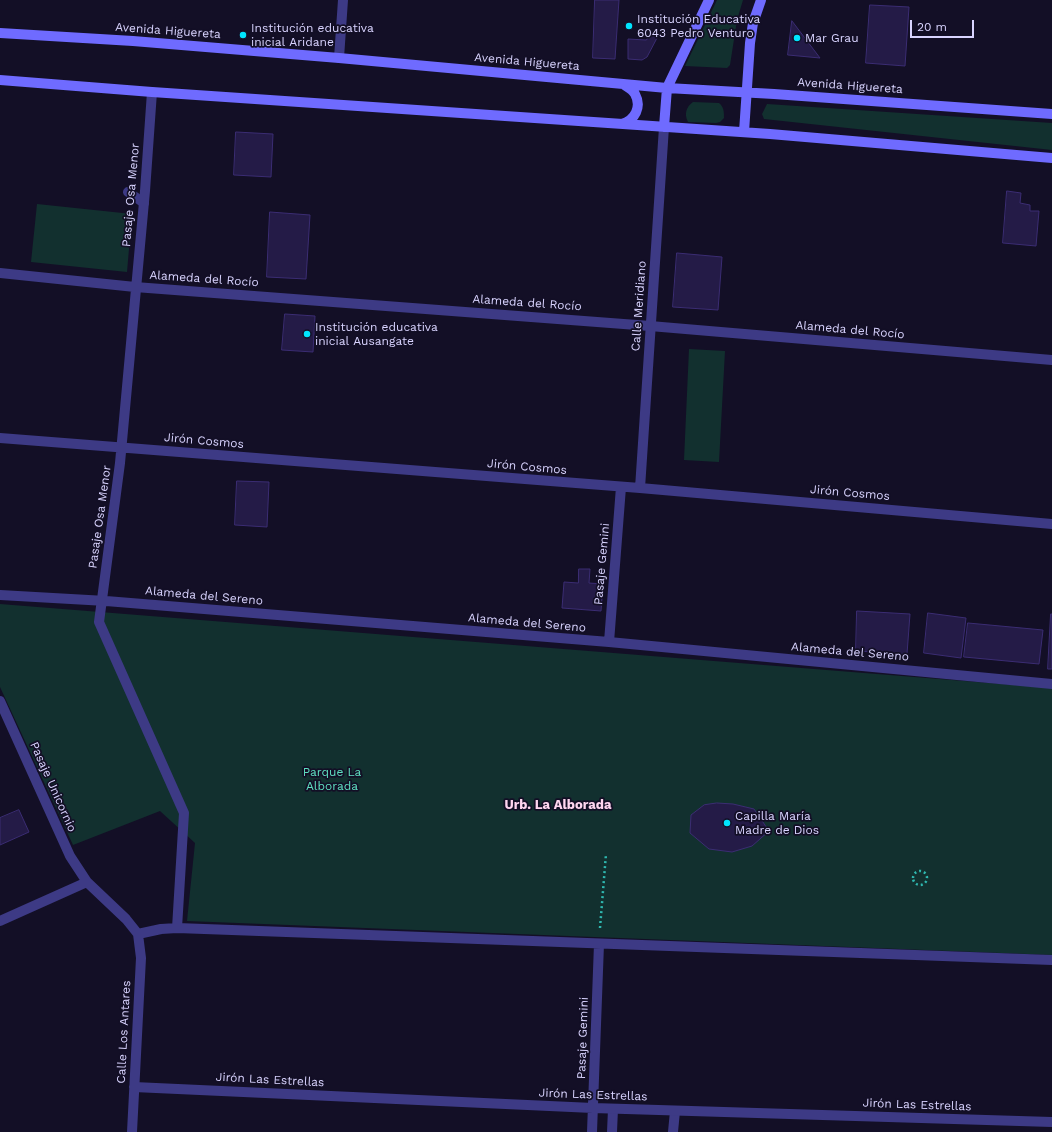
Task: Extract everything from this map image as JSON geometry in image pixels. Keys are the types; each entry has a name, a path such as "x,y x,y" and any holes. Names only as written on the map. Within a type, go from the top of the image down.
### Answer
{"main road":[{"path":"664,127 667,88 709,0"},
{"path":"744,132 750,43 753,23 761,0"},
{"name":"Avenida Higuereta","path":"0,33 133,41 667,88 747,92 1052,114"},
{"path":"0,80 152,92 744,132 1052,158"},
{"path":"622,83 634,92 638,101 637,112 629,122 622,124"}],"street":[{"path":"338,58 343,0"},
{"name":"Pasaje Osa Menor","path":"152,92 144,203 121,448 99,622 184,813 177,928"},
{"name":"Calle Meridiano","path":"640,488 664,127"},
{"path":"128,192 144,203"},
{"name":"Alameda del Rocío","path":"0,273 135,287 650,326 1052,360"},
{"name":"Jirón Cosmos","path":"0,438 640,488 1052,524"},
{"name":"Pasaje Gemini","path":"608,642 621,487"},
{"name":"Alameda del Sereno","path":"0,595 102,601 608,642 1052,684"},
{"name":"Pasaje Unicornio","path":"0,701 70,856 87,882 126,919 138,934"},
{"path":"0,921 87,882"},
{"path":"138,934 161,928 177,928 1052,960"},
{"name":"Calle Los Antares","path":"132,1132 141,958 138,934"},
{"name":"Pasaje Gemini","path":"592,1132 599,944"},
{"name":"Jirón Las Estrellas","path":"134,1087 613,1109 1052,1122"},
{"path":"612,1132 613,1109"},
{"path":"673,1132 675,1111"}],"path":[{"path":"599,944 606,854"},
{"path":"916,872 922,872 926,876 926,881 920,885 916,884 913,880 913,876 916,872"}],"green space":[{"path":"717,0 743,0 737,20 730,65 727,68 685,66"},
{"path":"693,102 719,103 723,108 724,118 720,122 716,123 688,122 686,111"},
{"path":"767,104 1052,123 1052,150 764,119 762,114"},
{"path":"37,204 132,214 127,272 31,262"},
{"path":"689,349 725,351 719,462 684,460"},
{"name":"Parque La Alborada","path":"0,604 1052,688 1052,955 187,921 195,843 160,811 73,845 0,687"}],"building":[{"path":"595,0 619,0 615,59 593,58"},
{"path":"870,5 909,7 905,66 866,63"},
{"name":"Mar Grau","path":"792,21 820,58 788,55"},
{"path":"650,35 657,38 647,57 642,60 628,59 628,39 646,40"},
{"path":"236,132 273,134 271,177 234,175"},
{"path":"1007,191 1021,193 1020,203 1030,205 1030,211 1039,211 1036,246 1003,243"},
{"path":"270,212 310,215 306,279 267,277"},
{"path":"677,253 722,257 718,310 673,307"},
{"path":"285,314 315,316 313,352 282,350"},
{"path":"237,481 269,482 267,527 235,525"},
{"path":"579,569 590,569 589,583 603,584 601,611 562,608 564,582 578,583"},
{"path":"857,611 910,614 907,654 856,651"},
{"path":"928,613 966,618 961,658 924,653"},
{"path":"1051,614 1052,669 1048,669"},
{"path":"968,623 1043,630 1039,664 964,657"},
{"name":"Capilla María Madre de Dios","path":"717,803 733,804 754,809 769,831 752,846 732,852 709,849 690,833 691,815 704,805"},
{"path":"19,810 29,832 0,845 0,818"}],"place":[{"name":"Institución Educativa 6043 Pedro Venturo","path":"629,26"},
{"name":"Institución educativa inicial Aridane","path":"243,35"},
{"name":"Mar Grau","path":"797,38"},
{"name":"Institución educativa inicial Ausangate","path":"307,334"},
{"name":"Capilla María Madre de Dios","path":"727,823"}],"district":[{"name":"Urb. La Alborada","path":"558,805"}]}
